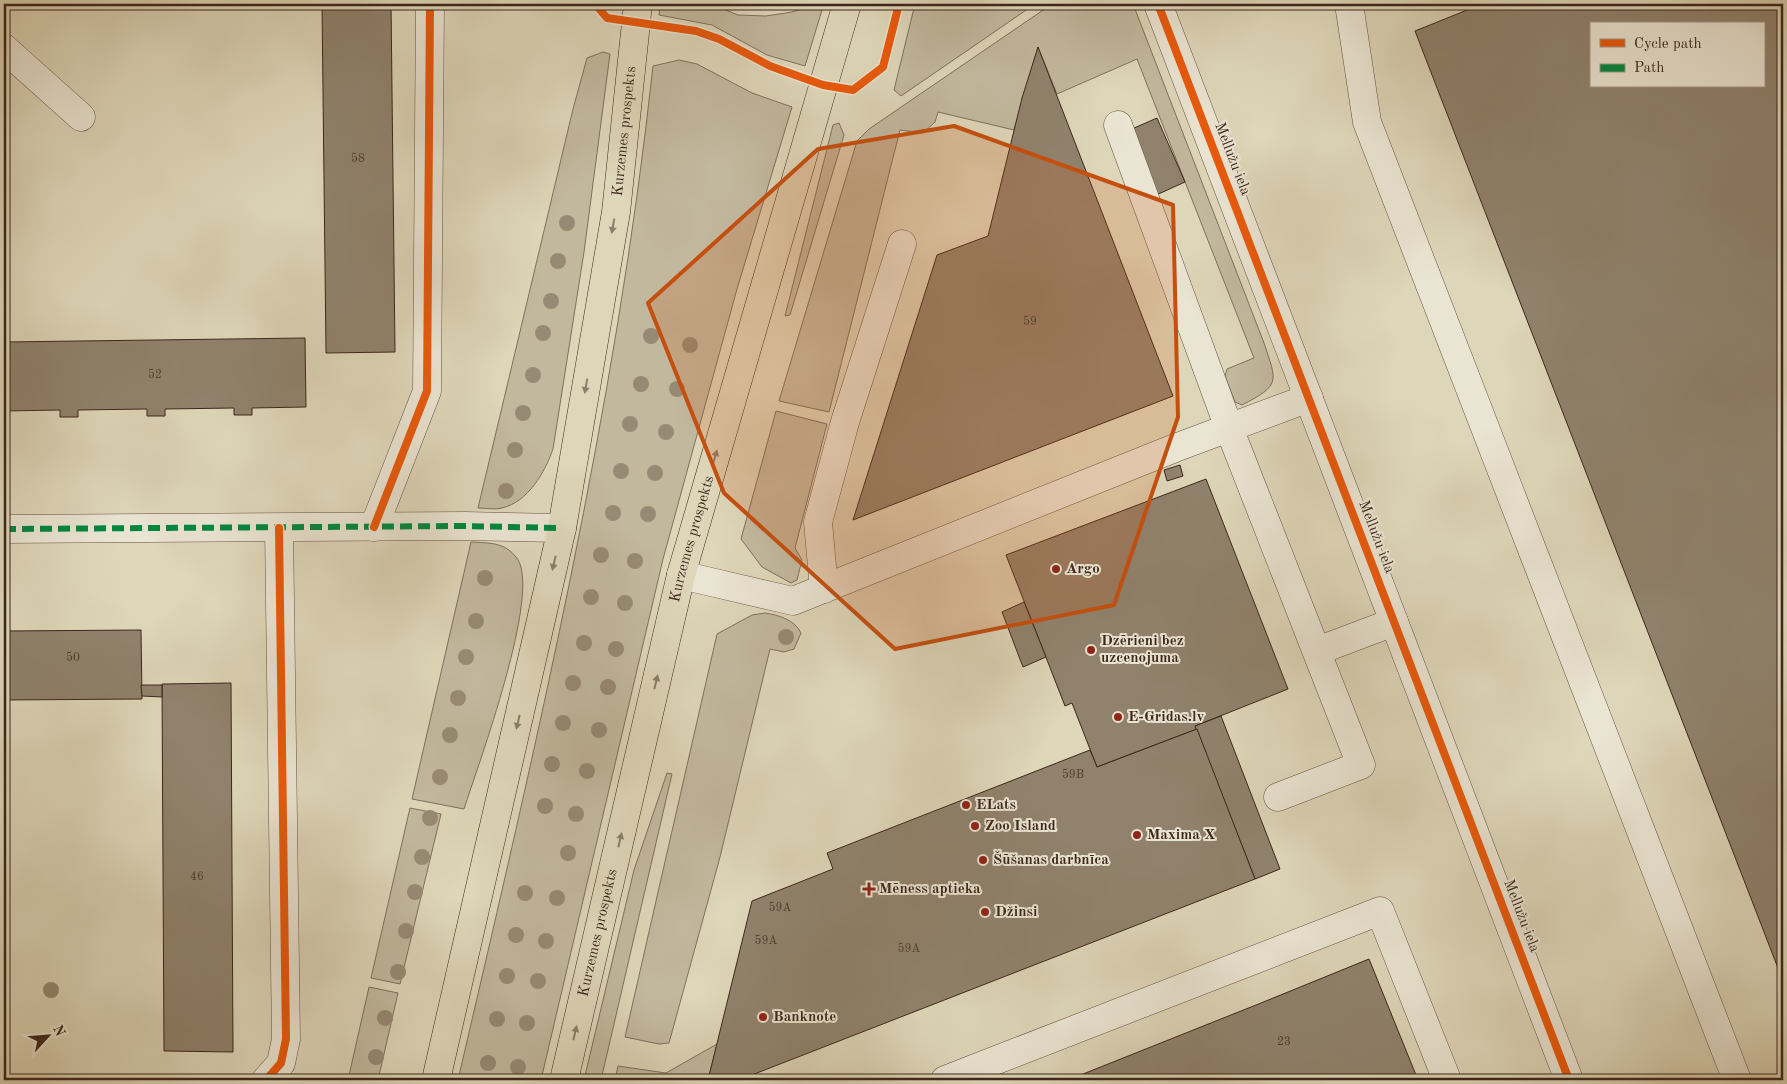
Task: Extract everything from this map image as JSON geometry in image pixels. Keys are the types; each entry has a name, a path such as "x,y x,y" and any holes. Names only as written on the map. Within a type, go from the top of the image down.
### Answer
{"main road":[{"name":"Kurzemes prospekts","path":"436,1080 562,528 616,212 638,4"},
{"name":"Kurzemes prospekts","path":"564,1080 681,575 847,4"}],"street":[{"path":"374,527 427,391 430,4"},
{"name":"Mellužu iela","path":"1158,4 1394,622 1562,1078"},
{"path":"1349,4 1367,122 1737,1080"},
{"path":"4,48 81,117"},
{"path":"1118,126 1229,428 1361,765 1278,797"},
{"path":"824,589 818,522 845,422 902,244"},
{"path":"681,575 793,601 1309,398"},
{"path":"266,1080 282,1064 286,1040 279,528"},
{"path":"4,529 562,528"},
{"path":"1317,651 1394,622"},
{"path":"945,1080 1380,911 1447,1080"}],"highlighted area":[{"path":"954,126 1173,205 1178,417 1114,605 895,649 724,493 648,303 818,149"}],"shaded area":[{"path":"660,4 711,4 738,15 766,16 792,12 817,4 820,4 822,10 805,66 767,55 712,25 659,15"},
{"path":"915,4 1035,4 901,96 894,90"},
{"path":"1052,4 1133,4 1264,343 1272,366 1273,374 1270,387 1242,405 1235,402 1225,376 1227,369 1254,358 1137,59 1057,94 1038,47 1014,130 938,112 935,122 923,133 900,130 829,412 779,401 857,141 869,129"},
{"path":"603,52 610,54 584,252 553,449 540,476 520,499 511,505 499,509 478,508 573,109 587,58"},
{"path":"679,60 697,64 752,93 792,107 737,289 663,559 541,1080 458,1080 544,702 596,449 618,322 653,66"},
{"path":"839,123 844,135 790,315 785,316 833,125"},
{"path":"776,411 827,424 795,548 802,560 797,580 791,583 762,567 741,539"},
{"path":"471,542 496,544 506,548 516,557 522,575 522,604 515,640 494,719 464,809 412,799"},
{"path":"765,613 791,621 801,633 794,649 784,652 770,649 720,857 669,1043 659,1044 625,1037 717,634 752,615"},
{"path":"667,773 672,774 601,1080 584,1080 634,870"},
{"path":"410,808 441,814 400,984 371,978"},
{"path":"369,987 398,993 378,1080 348,1080"},
{"path":"717,1044 708,1080 615,1080 618,1066 666,1073"}],"building":[{"path":"322,4 391,4 395,352 326,353"},
{"path":"1482,4 1783,4 1783,981 1415,31"},
{"path":"1038,47 1173,396 853,520 937,255 988,236 1022,98"},
{"path":"1157,118 1185,182 1154,196 1125,132"},
{"path":"305,338 306,407 252,408 252,415 234,415 234,408 165,409 165,416 147,416 147,409 78,410 78,417 60,417 60,410 4,411 4,342"},
{"path":"1180,465 1183,476 1167,481 1164,470"},
{"path":"1206,479 1288,689 1195,726 1197,729 1097,767 1072,703 1065,706 1006,555"},
{"path":"1024,602 1046,657 1023,667 1002,612"},
{"path":"141,630 142,699 4,700 4,631"},
{"path":"231,683 233,1052 164,1051 162,684"},
{"path":"141,685 162,685 162,697 142,696"},
{"path":"1221,716 1280,869 1255,879 1195,726"},
{"path":"1197,729 1255,879 739,1080 708,1080 752,901 833,869 827,853 1090,750 1097,767"},
{"path":"1369,959 1418,1080 1068,1080 1261,1003"}],"marked path":[{"path":"4,529 465,526 562,528"}],"cycle path":[{"path":"374,527 427,391 430,4"},
{"path":"595,4 607,18 696,31 719,39 770,66 823,85 853,90 883,67 899,4"},
{"path":"1158,4 1569,1080"},
{"path":"266,1080 281,1063 286,1039 279,528"}],"place":[{"name":"Argo","path":"1056,569"},
{"name":"Dzērieni bez uzcenojuma","path":"1091,650"},
{"name":"E-Gridas.lv","path":"1118,717"},
{"name":"ELats","path":"966,805"},
{"name":"Zoo Island","path":"975,826"},
{"name":"Maxima X","path":"1137,835"},
{"name":"Šūšanas darbnīca","path":"983,860"},
{"name":"Mēness aptieka","path":"869,889"},
{"name":"Džinsi","path":"985,912"},
{"name":"Banknote","path":"763,1017"}]}
